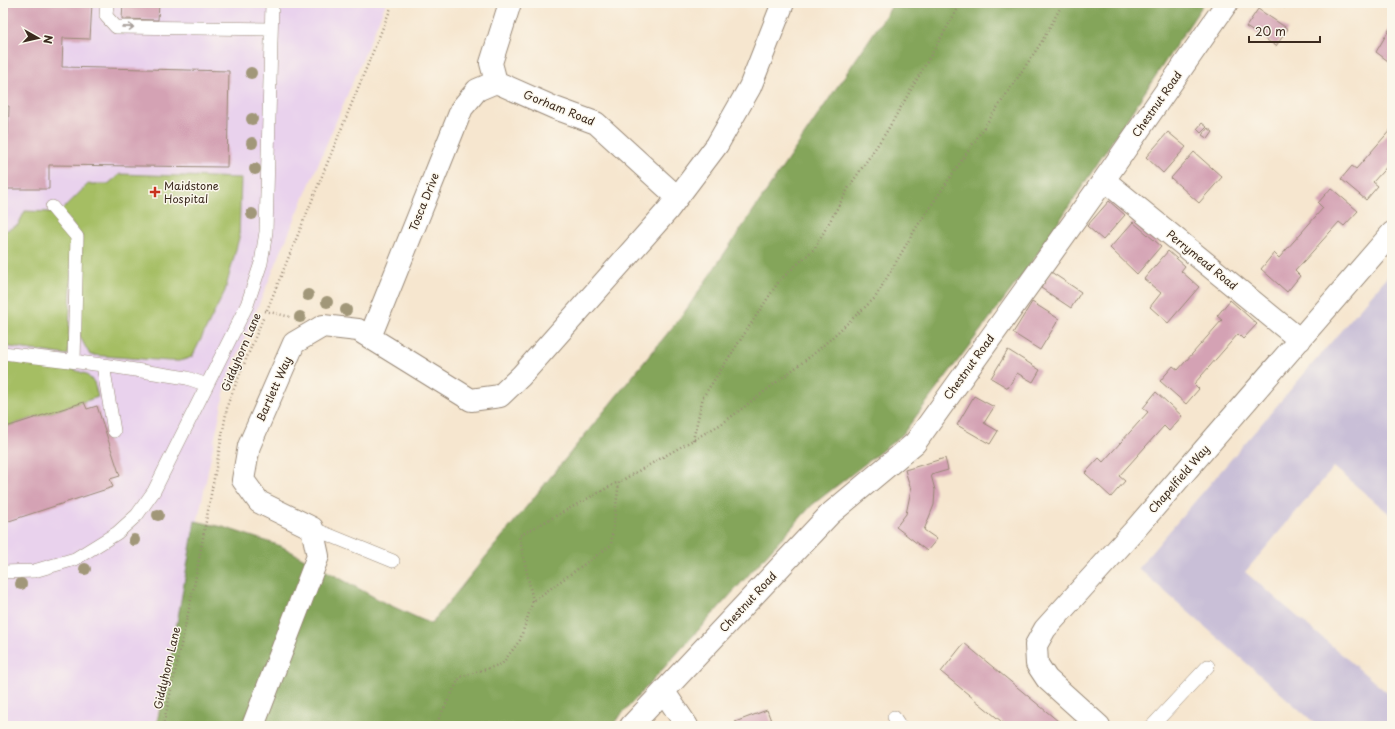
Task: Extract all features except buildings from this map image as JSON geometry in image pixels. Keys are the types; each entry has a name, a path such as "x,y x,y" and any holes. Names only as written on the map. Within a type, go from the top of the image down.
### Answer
{"street":[{"path":"496,82 491,63 510,3"},
{"name":"Bartlett Way","path":"312,528 259,502 243,480 249,446 294,343 323,326 358,330 471,400 500,396 521,376 668,210 717,145 750,87 783,3"},
{"name":"Chestnut Road","path":"632,726 830,514 914,443 1104,180 1227,3"},
{"name":"Gorham Road","path":"496,82 555,108 596,123 677,197"},
{"name":"Tosca Drive","path":"370,338 462,108 477,90 496,82"},
{"name":"Perrymead Road","path":"1104,180 1300,340"},
{"name":"Chapelfield Way","path":"1099,726 1046,679 1037,664 1036,645 1045,629 1138,527 1392,233"},
{"path":"252,726 318,556 312,528"},
{"path":"664,692 687,726"}],"lane":[{"path":"107,3 106,16 116,27 271,30"},
{"path":"3,572 34,571 74,559 117,533 137,515 154,491 247,305 261,263 266,232 272,3"},
{"path":"52,207 77,237 74,361"},
{"path":"3,352 187,378 207,385"},
{"path":"103,365 114,431"},
{"path":"312,528 393,561"},
{"path":"1152,726 1208,666"}],"path":[{"name":"Giddyhorn Lane","path":"163,726 194,586 228,403 393,3"},
{"path":"693,440 703,397 779,281 815,248 849,187 887,131 961,3"},
{"path":"435,726 460,677 502,664 520,640 533,601 519,536 619,482 723,423 816,352 875,298 916,228 1042,43 1063,3"},
{"path":"533,601 611,545 619,482"}],"shaded area":[{"name":"Maidstone Hospital","path":"3,3 386,3 227,380 155,726 3,726"},
{"path":"1392,271 1392,516 1334,467 1245,572 1392,697 1392,726 1318,726 1138,568"}],"green space":[{"path":"894,3 1204,3 1032,262 902,435 812,505 611,726 156,726 169,668 195,521 223,527 281,546 383,602 431,624 684,313"},
{"path":"120,174 241,178 239,238 225,291 192,357 180,361 169,361 90,355 80,337 82,236 61,211 88,184 108,184"},
{"path":"25,211 51,212 73,237 68,355 3,346 3,232 18,225"},
{"path":"3,360 72,369 86,374 94,382 98,397 3,428"}],"place":[{"name":"Maidstone Hospital","path":"155,192"}]}
